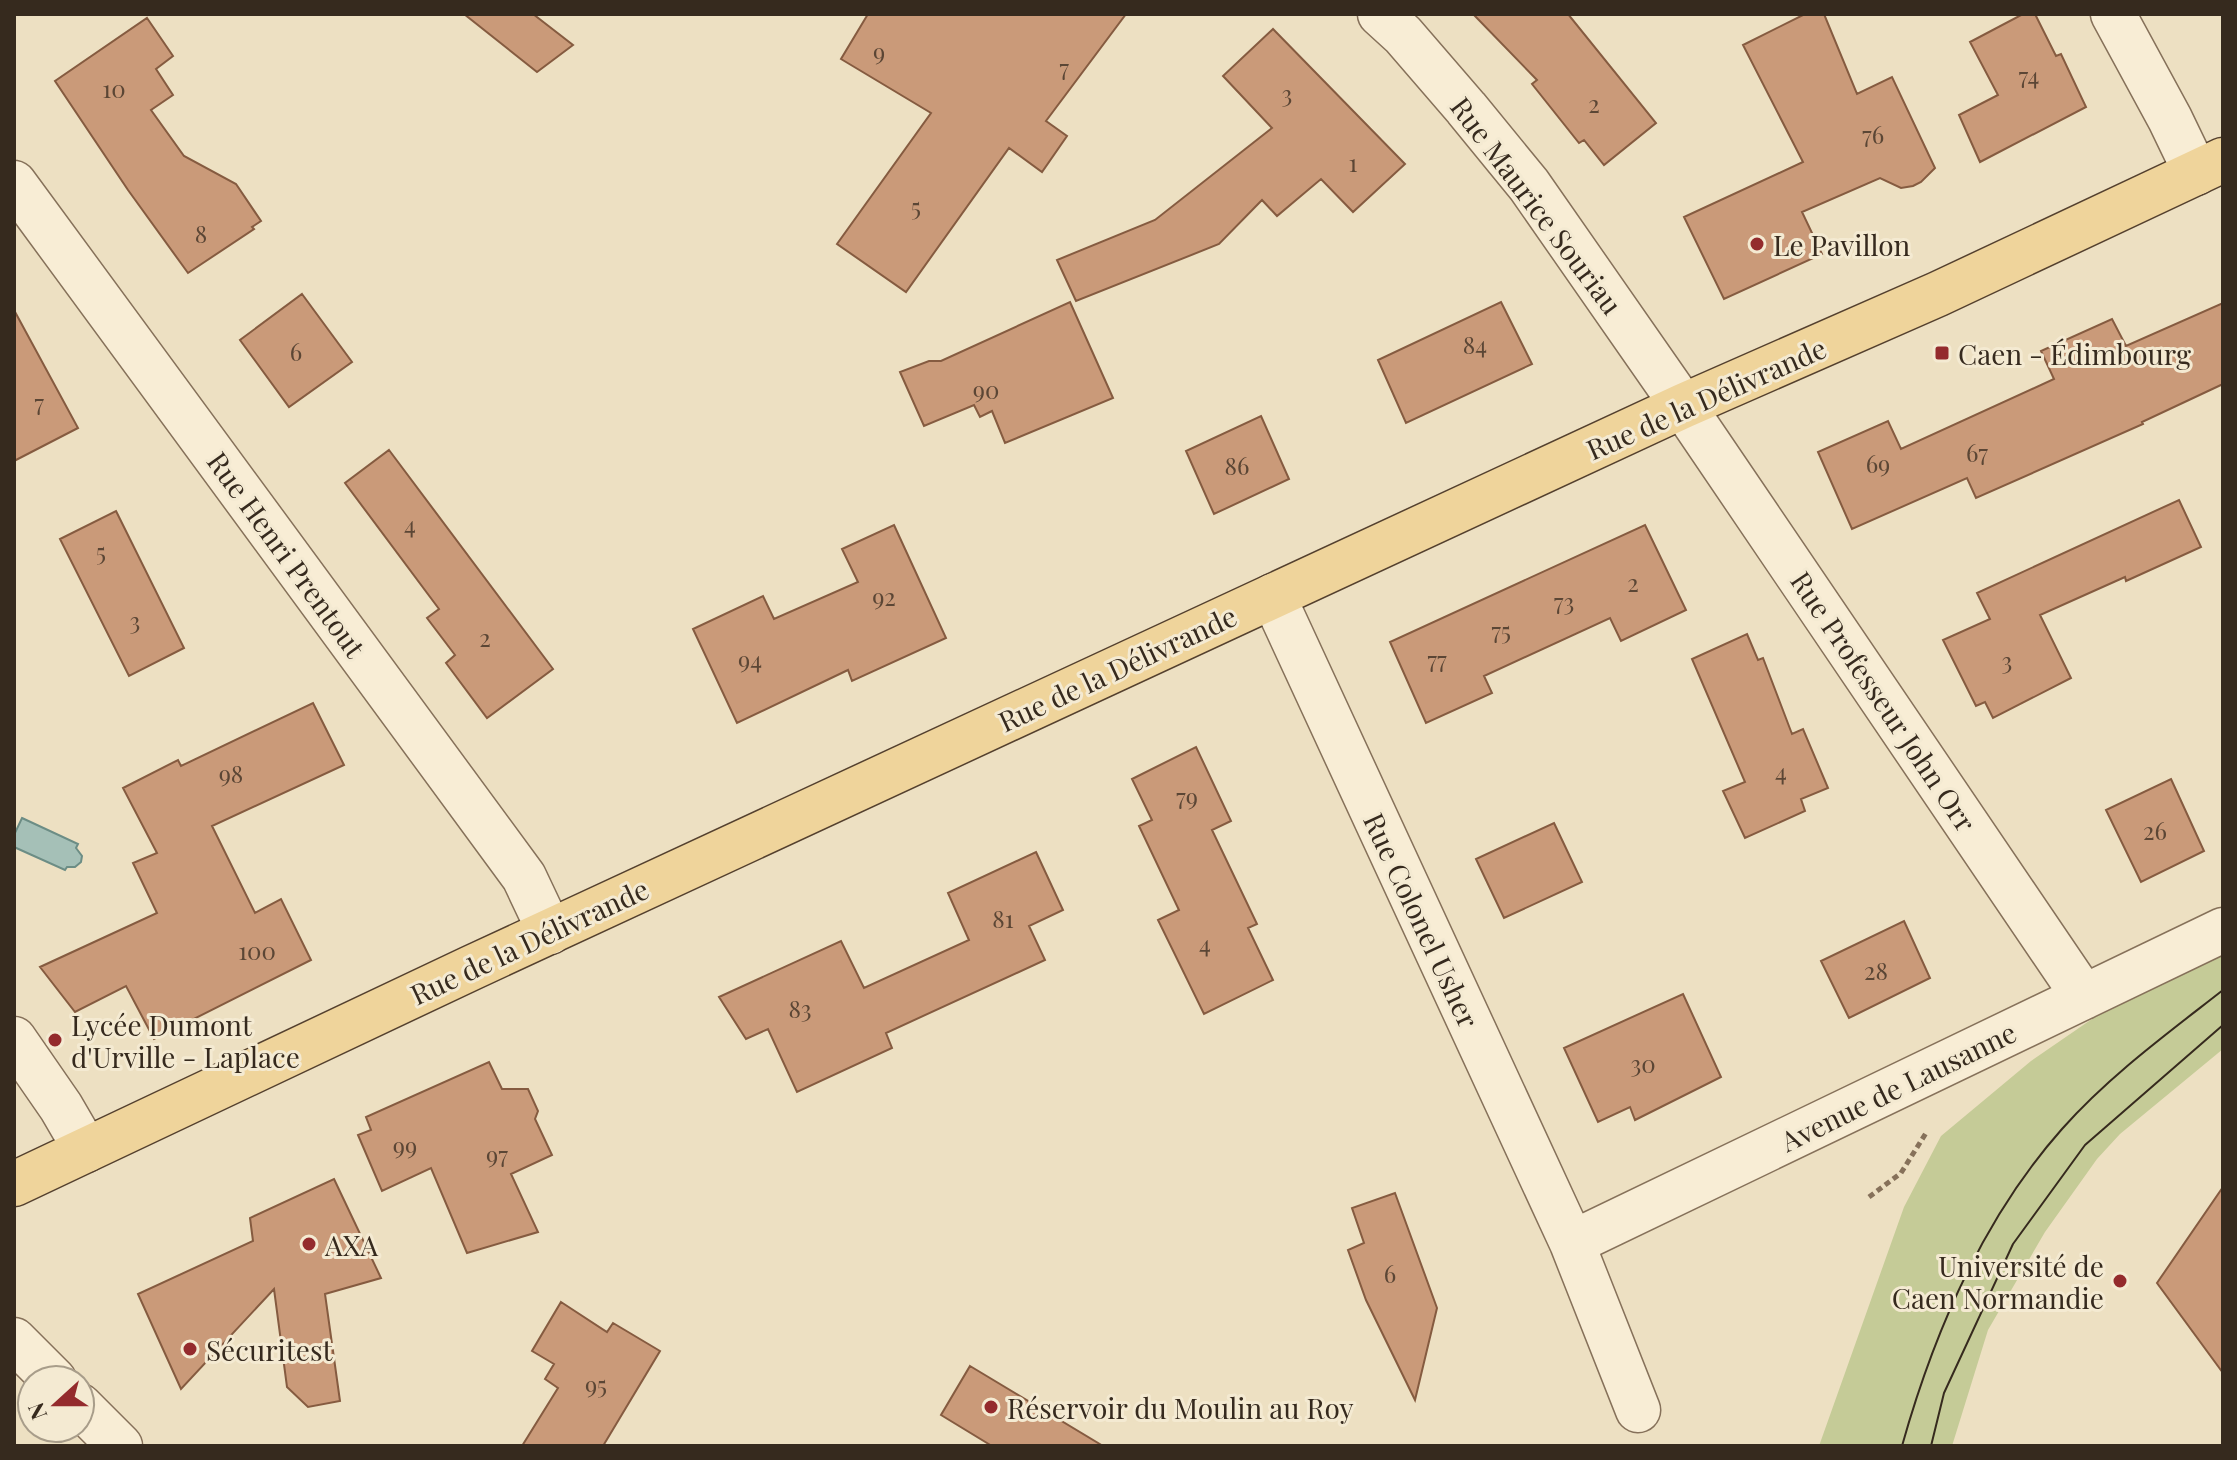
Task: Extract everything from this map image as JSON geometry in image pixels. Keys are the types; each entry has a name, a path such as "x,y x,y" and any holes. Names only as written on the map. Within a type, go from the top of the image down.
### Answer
{"main road":[{"name":"Rue de la Délivrande","path":"14,1184 1273,596 1683,406 1938,294 2209,166"}],"street":[{"name":"Rue Maurice Souriau","path":"1380,14 1403,35 1529,185 1683,406"},
{"path":"2113,14 2170,119 2209,166"},
{"name":"Rue Henri Prentout","path":"14,183 524,877 550,932"},
{"name":"Rue Professeur John Orr","path":"1683,406 2084,997"},
{"name":"Rue Colonel Usher","path":"1273,596 1572,1243 1638,1410"},
{"name":"Avenue de Lausanne","path":"1572,1243 2223,930"},
{"path":"14,1039 61,1107 86,1150"},
{"path":"14,1340 38,1364"},
{"path":"96,1422 120,1446"}],"green space":[{"path":"2223,955 2223,1049 2120,1134 2097,1159 2045,1232 1988,1330 1952,1446 1819,1446 1904,1207 1941,1136 2031,1061 2108,1008"}],"water":[{"path":"22,818 78,844 76,848 82,856 81,862 65,870 14,847 14,835"}],"building":[{"path":"464,14 533,14 573,45 537,72"},
{"path":"868,14 1126,14 1046,121 1067,136 1042,172 1009,148 906,292 837,244 931,113 841,59"},
{"path":"1473,14 1568,14 1656,123 1604,165 1584,140 1579,143 1532,84 1537,80"},
{"path":"1805,14 1824,14 1857,94 1892,77 1935,168 1913,186 1901,188 1880,178 1802,212 1822,254 1724,299 1684,217 1803,162 1743,45"},
{"path":"2023,14 2035,14 2056,56 2061,54 2086,107 1980,162 1959,115 1998,95 1970,42"},
{"path":"147,18 173,56 156,69 173,95 151,110 184,156 236,184 261,221 252,227 254,229 188,273 55,81"},
{"path":"1273,29 1405,164 1353,212 1321,179 1277,216 1262,200 1219,244 1076,301 1057,260 1155,220 1272,128 1223,76"},
{"path":"302,294 352,362 289,407 240,340"},
{"path":"1070,302 1113,398 1005,443 992,411 980,417 974,405 924,426 900,372 929,361 941,361"},
{"path":"1501,302 1532,364 1406,423 1378,360"},
{"path":"2223,303 2223,384 2143,424 1976,498 1967,478 1852,529 1818,452 1888,421 1901,449 2054,379 2041,351 2112,319 2126,346"},
{"path":"14,310 78,428 14,461"},
{"path":"1261,416 1289,479 1214,514 1186,451"},
{"path":"389,450 553,669 487,718 446,663 455,655 427,618 439,609 345,483"},
{"path":"2179,500 2201,547 2040,615 2071,678 1993,718 1985,702 1976,706 1943,640 1990,619 1977,593"},
{"path":"116,511 184,648 129,676 60,539"},
{"path":"894,525 946,638 852,681 848,670 737,723 693,629 763,596 774,619 858,582 842,549"},
{"path":"1645,525 1686,610 1621,641 1610,618 1484,676 1492,693 1426,723 1390,642"},
{"path":"1747,634 1758,660 1763,658 1792,734 1803,729 1828,788 1801,799 1805,811 1745,838 1723,791 1745,782 1692,659"},
{"path":"313,703 344,765 212,826 255,913 281,899 311,960 154,1039 126,986 75,1012 40,967 157,913 133,863 157,853 123,788 178,760 181,766"},
{"path":"1196,747 1231,821 1212,830 1257,924 1248,928 1273,980 1204,1014 1158,920 1179,910 1139,826 1152,820 1132,779"},
{"path":"2171,779 2204,851 2141,882 2106,810"},
{"path":"1554,823 1582,882 1504,918 1476,859"},
{"path":"1036,852 1063,910 1029,926 1045,960 886,1033 892,1048 797,1092 768,1029 746,1039 719,997 841,941 864,988 969,940 948,893"},
{"path":"1904,921 1930,978 1849,1018 1821,961"},
{"path":"1683,994 1721,1077 1635,1120 1630,1107 1598,1122 1564,1048"},
{"path":"489,1062 502,1089 528,1089 538,1111 535,1119 552,1155 511,1174 538,1232 467,1253 431,1168 382,1191 358,1135 371,1130 366,1117"},
{"path":"334,1179 381,1278 325,1294 340,1401 308,1407 287,1387 274,1289 181,1389 138,1294 253,1241 250,1218"},
{"path":"2223,1187 2223,1373 2157,1283"},
{"path":"1395,1193 1437,1308 1415,1400 1366,1300 1348,1250 1364,1243 1352,1208"},
{"path":"561,1302 607,1332 613,1323 660,1351 603,1446 522,1446 558,1388 545,1379 554,1364 532,1351"},
{"name":"Réservoir du Moulin au Roy","path":"970,1366 1103,1446 992,1446 941,1415"}],"tram line":[{"path":"1902,1446 1929,1361 1964,1278 2008,1200 2034,1163 2099,1091 2223,990"},
{"path":"1931,1446 1944,1393 2013,1244 2085,1145 2223,1025"}],"place":[{"name":"Le Pavillon","path":"1757,244"},
{"name":"Caen - Édimbourg","path":"1942,353"},
{"name":"Lycée Dumont d'Urville - Laplace","path":"55,1040"},
{"name":"AXA","path":"309,1244"},
{"name":"Université de Caen Normandie","path":"2120,1281"},
{"name":"Sécuritest","path":"190,1349"},
{"name":"Réservoir du Moulin au Roy","path":"991,1407"}]}
